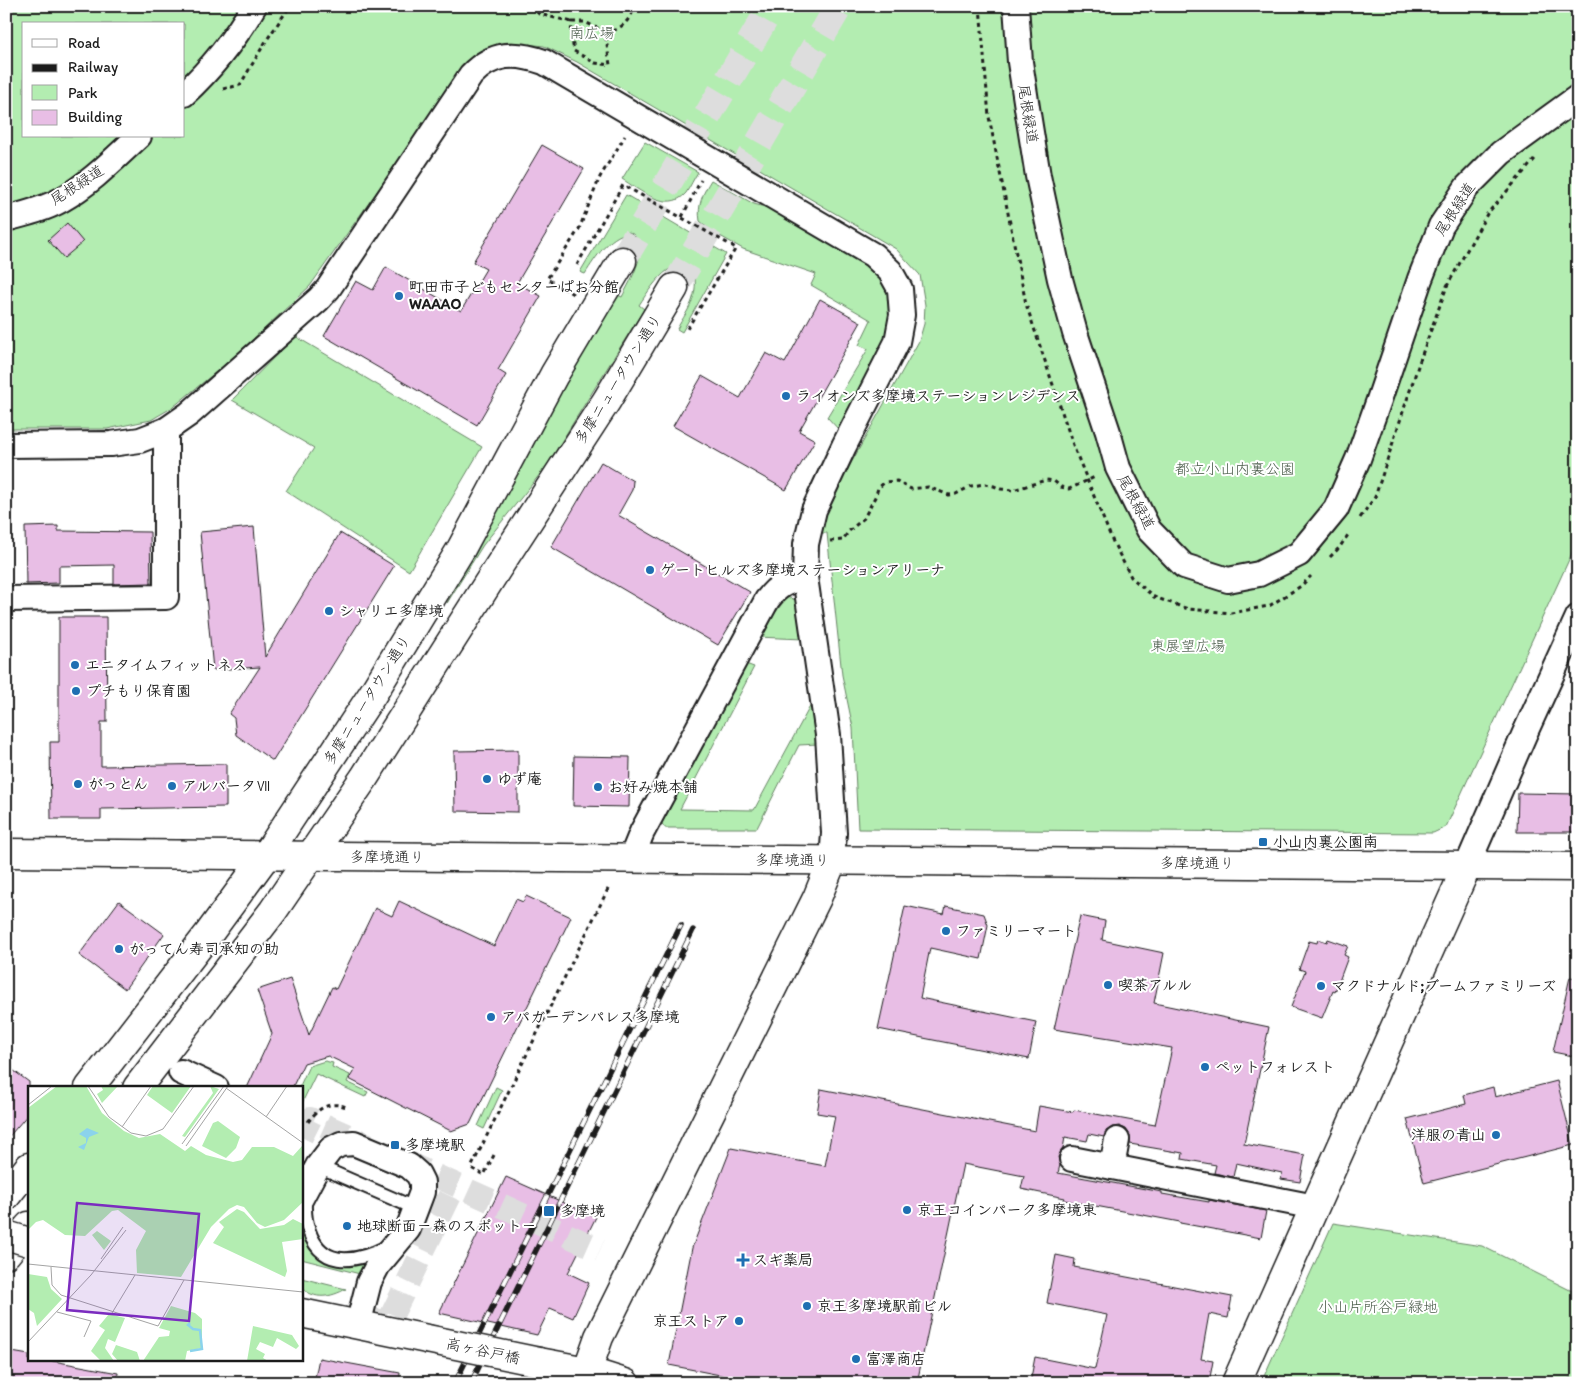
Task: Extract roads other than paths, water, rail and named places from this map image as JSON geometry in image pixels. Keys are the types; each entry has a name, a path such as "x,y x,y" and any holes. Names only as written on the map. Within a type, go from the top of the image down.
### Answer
{"street":[{"path":"185,93 203,76 254,6"},
{"name":"尾根緑道","path":"1016,6 1020,62 1029,122 1060,279 1075,333 1118,468 1149,530 1184,566 1228,580 1259,574 1299,554 1336,509 1358,458 1420,279 1441,226 1467,187 1501,153 1578,97"},
{"path":"6,445 111,444 140,440 166,430 189,414 328,289 472,75 480,66 506,56 518,55 544,62 873,255 890,271 900,289 902,315 897,342 814,510 806,544 805,577 828,734 834,833 832,860 817,898 599,1337 586,1372"},
{"name":"尾根緑道","path":"6,219 25,214 60,200 97,176 137,138"},
{"name":"多摩ニュータウン通り","path":"91,1086 210,932 265,857 372,695 461,549 554,375 622,262"},
{"name":"多摩ニュータウン通り","path":"139,1086 273,911 311,857 364,778 607,400 674,288"},
{"path":"6,599 166,597 166,430"},
{"path":"631,859 642,832 767,600 781,585 805,577"},
{"path":"1236,1383 1316,1208 1578,617"},
{"name":"多摩境通り","path":"6,854 1578,867"},
{"path":"181,1072 212,1086"},
{"path":"1112,1167 1117,1140"},
{"path":"303,1193 318,1166 331,1149 341,1144 354,1143 409,1166 418,1174 422,1182 422,1192 417,1209 408,1229 378,1265 369,1282 358,1324"},
{"path":"1072,1159 1316,1208"},
{"path":"6,1196 28,1167"},
{"path":"6,1254 28,1227"},
{"path":"6,1235 28,1242"},
{"name":"高ヶ谷戸橋","path":"302,1313 586,1372 625,1383"}],"lane":[{"path":"318,1166 417,1209"},
{"path":"303,1193 306,1222 309,1230 318,1249 330,1256 342,1259 356,1258 372,1254 396,1242"}],"tunnel":[{"path":"622,261 772,6"},
{"path":"674,288 839,6"},
{"path":"302,1135 310,1119 368,1145"},
{"path":"403,1161 600,1250"},
{"path":"362,1317 388,1323 455,1185"}],"railway":[{"path":"455,1383 681,925"},
{"path":"471,1383 693,930"}],"place":[{"name":"町田市子どもセンターぱお分館 WAAAO","path":"399,296"},
{"name":"ライオンズ多摩境ステーションレジデンス","path":"786,396"},
{"name":"ゲートヒルズ多摩境ステーションアリーナ","path":"650,570"},
{"name":"シャリエ多摩境","path":"329,611"},
{"name":"エニタイムフィットネス","path":"75,665"},
{"name":"プチもり保育園","path":"76,691"},
{"name":"ゆず庵","path":"487,779"},
{"name":"がっとん","path":"78,784"},
{"name":"アルバータⅦ","path":"172,786"},
{"name":"お好み焼本舗","path":"598,787"},
{"name":"小山内裏公園南","path":"1263,842"},
{"name":"ファミリーマート","path":"946,931"},
{"name":"がってん寿司承知の助","path":"119,949"},
{"name":"喫茶アルル","path":"1108,985"},
{"name":"マクドナルド;ブームファミリーズ","path":"1321,986"},
{"name":"アパガーデンパレス多摩境","path":"491,1017"},
{"name":"ペットフォレスト","path":"1205,1067"},
{"name":"洋服の青山","path":"1496,1135"},
{"name":"多摩境駅","path":"395,1145"},
{"name":"京王コインパーク多摩境東","path":"907,1210"},
{"name":"多摩境","path":"549,1211"},
{"name":"地球断面－森のスポット－","path":"347,1226"},
{"name":"スギ薬局","path":"743,1260"},
{"name":"京王多摩境駅前ビル","path":"807,1306"},
{"name":"京王ストア","path":"739,1321"},
{"name":"富澤商店","path":"856,1359"}],"park label":[{"name":"南広場","path":"592,33"},
{"name":"都立小山内裏公園","path":"1235,469"},
{"name":"東展望広場","path":"1188,646"},
{"name":"小山片所谷戸緑地","path":"1378,1307"}]}
